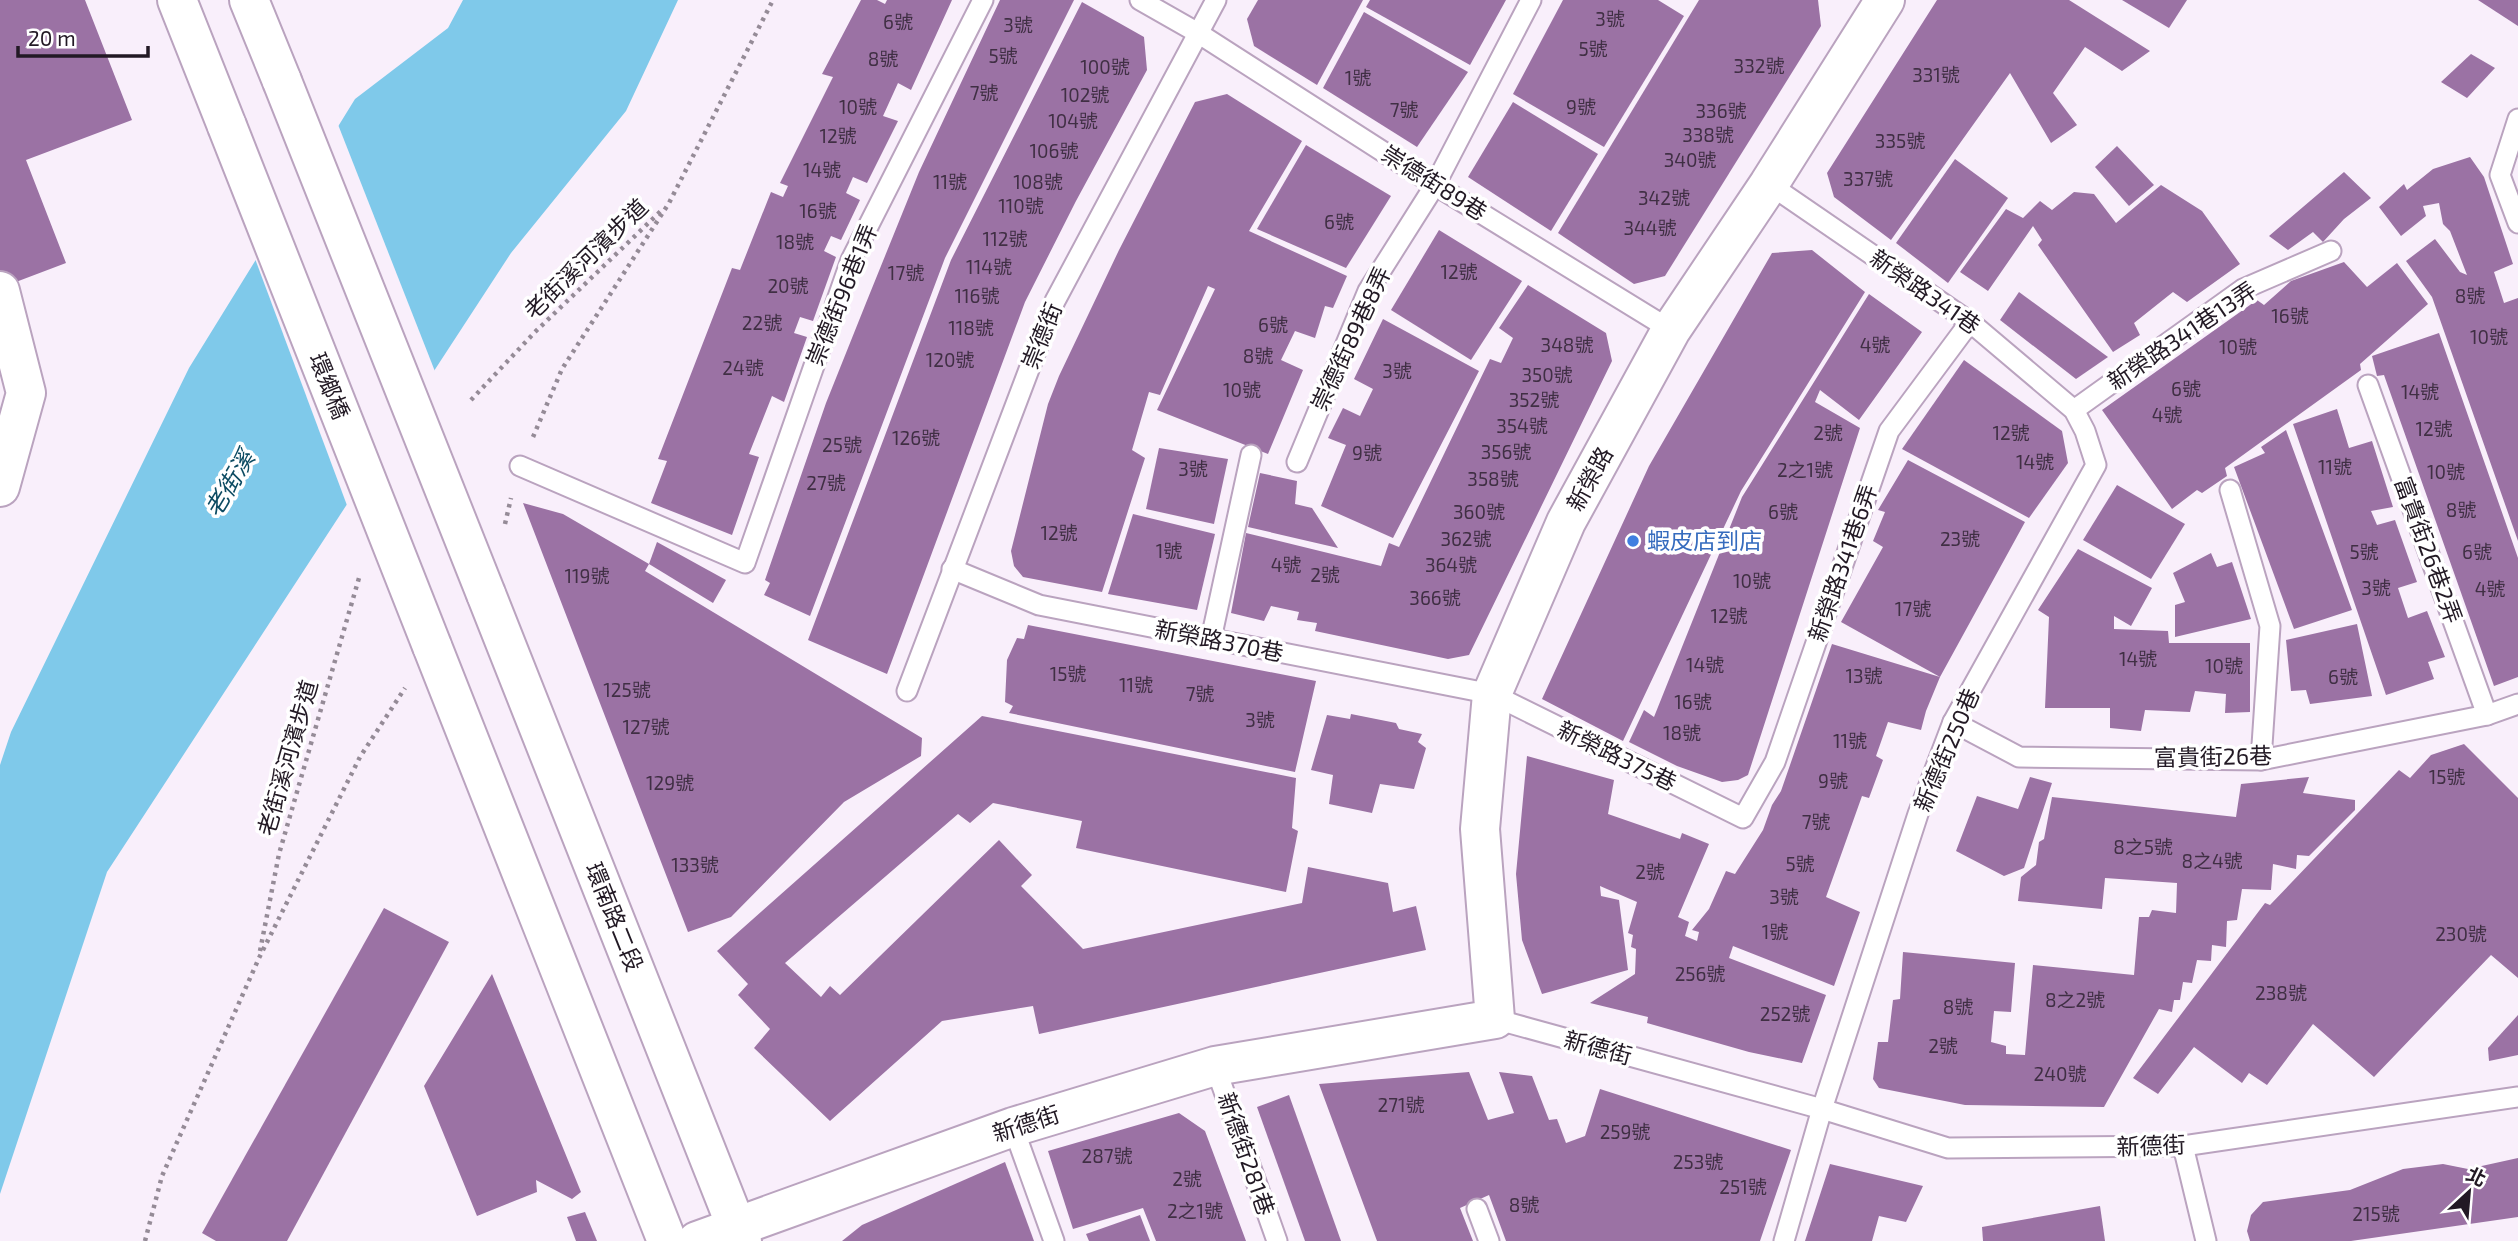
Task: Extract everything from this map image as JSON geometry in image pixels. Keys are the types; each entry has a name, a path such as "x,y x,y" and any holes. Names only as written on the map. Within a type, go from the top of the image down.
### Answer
{"main road":[{"name":"環鄉橋","path":"177,0 667,1241"},
{"name":"環南路二段","path":"249,0 739,1234"},
{"name":"新榮路","path":"1494,1019 1480,829 1492,694 1566,522 1671,330 1769,184 1880,2"},
{"path":"0,291 26,393 0,487"},
{"name":"新德街","path":"697,1241 739,1234 1013,1127 1215,1066 1494,1019"}],"lane":[{"name":"崇德街96巷1弄","path":"520,467 745,563 851,260 984,0"},
{"name":"崇德街89巷","path":"1140,0 1198,33 1435,185 1671,330"},
{"name":"崇德街","path":"906,691 1055,301 1216,0"},
{"name":"崇德街89巷8弄","path":"1297,462 1368,291 1435,185 1531,0"},
{"path":"2518,119 2500,175 2518,223"},
{"name":"新榮路341巷","path":"1769,184 1970,322 2074,410"},
{"name":"新榮路341巷13弄","path":"2074,410 2243,289 2331,251"},
{"name":"新榮路341巷6弄","path":"1743,818 1775,762 1889,431 1970,322"},
{"name":"富貴街26巷2弄","path":"2368,385 2487,715"},
{"name":"新德街250巷","path":"1784,1241 1822,1110 1918,814 1953,722 2096,465 2085,431 2074,410"},
{"path":"1211,639 1251,454"},
{"path":"2230,490 2270,626 2261,760"},
{"name":"新榮路370巷","path":"952,569 1039,605 1492,694"},
{"name":"新榮路375巷","path":"1492,694 1743,818"},
{"name":"富貴街26巷","path":"1953,722 2019,757 2261,760 2487,715 2518,704"},
{"name":"新德街","path":"1494,1019 1822,1110 1948,1148 2183,1146 2518,1097"},
{"name":"新德街281巷","path":"1215,1066 1277,1241"},
{"path":"1013,1127 1054,1241"},
{"path":"2183,1146 2206,1241"},
{"path":"1477,1209 1489,1241"}],"path":[{"name":"老街溪河濱步道","path":"471,400 536,332 669,203"},
{"name":"老街溪河濱步道","path":"259,958 279,854 361,570"}],"water":[{"name":"老街溪","path":"463,0 678,0 626,111 511,253 107,872 0,1194 0,765 11,732 189,368 355,99 448,28"}],"pier":[{"path":"337,122 436,374 348,508 254,256"}],"building":[{"path":"0,0 85,0 132,120 26,160 66,263 0,288"},
{"path":"861,0 877,0 885,4 887,0 952,0 911,90 898,83 883,116 898,121 867,183 853,177 846,193 860,200 841,240 831,236 824,251 836,257 813,321 800,317 794,333 807,337 784,402 772,396 749,454 759,457 732,535 651,503 667,461 658,459 732,268 740,270 771,192 783,197 788,186 780,183 833,77 822,74"},
{"path":"1000,0 1074,0 945,258 810,616 764,595 770,583 765,580 826,403 919,172"},
{"path":"1258,0 1363,0 1317,85 1254,46 1247,19"},
{"path":"1370,0 1506,0 1470,65 1366,7"},
{"path":"1563,0 1658,0 1684,16 1604,147 1513,94"},
{"path":"1699,0 1818,0 1821,26 1665,276 1634,284 1558,233"},
{"path":"1937,0 2069,0 2150,51 2122,71 2085,47 2053,93 2077,125 2051,143 2010,73 1891,240 1834,197 1827,173"},
{"path":"2122,0 2187,0 2169,28"},
{"path":"2478,0 2518,0 2518,26"},
{"path":"1082,2 1144,37 1147,70 1025,302 887,674 808,640 951,260"},
{"path":"1364,12 1468,72 1417,147 1323,88"},
{"path":"2471,54 2495,68 2467,98 2441,82"},
{"path":"1227,94 1302,141 1249,231 1347,276 1333,308 1325,306 1315,338 1295,331 1281,360 1303,370 1268,454 1157,410 1215,289 1208,286 1160,395 1149,392 1132,450 1145,458 1102,592 1023,577 1014,566 1011,551 1048,404 1059,376 1119,250 1195,102"},
{"path":"1513,102 1598,154 1551,231 1468,177"},
{"path":"1306,145 1391,196 1346,268 1257,229"},
{"path":"2117,146 2154,185 2129,206 2095,167"},
{"path":"2470,157 2484,177 2513,264 2494,272 2504,303 2518,298 2518,541 2432,297 2406,261 2435,239 2460,272 2467,275 2450,231 2443,224 2439,203 2423,206 2426,216 2401,236 2379,207 2404,184 2407,190 2433,169"},
{"path":"1955,159 2008,198 1948,283 1896,243"},
{"path":"2344,172 2371,198 2344,219 2323,242 2313,232 2288,250 2269,236"},
{"path":"2161,185 2202,211 2240,264 2187,302 2173,292 2134,323 2140,335 2113,352 2038,245 2042,240 2033,226 1988,291 1960,272 2006,209 2023,218 2040,201 2052,210 2074,192 2094,194 2116,223"},
{"path":"1439,230 1522,281 1471,360 1391,310"},
{"path":"1812,250 1865,292 1741,491 1623,741 1542,699 1649,466 1772,253"},
{"path":"2344,262 2367,287 2397,263 2428,304 2360,364 2361,370 2225,468 2227,476 2202,493 2197,490 2172,509 2102,410 2257,300 2264,305 2291,281"},
{"path":"1528,285 1606,333 1612,361 1469,655 1448,659 1315,631 1317,623 1297,620 1299,612 1271,606 1264,621 1231,613 1246,533 1381,566 1389,543 1399,547 1490,359 1501,363 1513,338 1499,328"},
{"path":"2019,292 2108,357 2076,379 2000,320"},
{"path":"1869,294 1922,332 1859,420 1820,390 1815,402 1860,428 1748,775 1738,780 1722,782 1677,766 1629,742 1644,710 1654,717 1742,497"},
{"path":"1383,319 1479,371 1393,538 1321,506 1346,445 1328,438 1343,408 1360,416 1373,389 1354,379"},
{"path":"2439,333 2518,558 2518,677 2494,686 2384,375 2377,376 2372,356"},
{"path":"1964,360 2062,431 2068,463 2029,518 1902,449"},
{"path":"2337,409 2349,448 2372,441 2393,507 2371,511 2377,525 2395,520 2417,582 2398,588 2408,618 2427,611 2445,657 2428,662 2434,679 2386,695 2293,424"},
{"path":"2286,430 2352,610 2294,629 2234,467 2265,453 2261,447"},
{"path":"1159,448 1228,459 1214,524 1146,509"},
{"path":"1908,460 2025,522 1940,677 1841,622 1883,547 1873,541 1885,512 1878,510"},
{"path":"1260,473 1297,481 1295,504 1312,508 1338,548 1248,527"},
{"path":"2117,485 2185,524 2151,579 2083,540"},
{"path":"523,503 563,514 649,564 645,571 922,738 921,756 844,802 731,917 688,932"},
{"path":"1133,514 1215,534 1197,610 1108,594"},
{"path":"657,542 726,580 713,603 649,564"},
{"path":"2078,549 2152,588 2131,626 2114,616 2114,629 2168,631 2169,643 2250,643 2250,712 2225,713 2226,694 2195,691 2190,712 2145,710 2141,731 2110,728 2110,708 2045,708 2049,617 2038,610"},
{"path":"2211,553 2217,567 2232,562 2251,619 2175,637 2175,605 2185,602 2173,573"},
{"path":"2357,624 2372,696 2310,704 2306,690 2291,691 2286,640"},
{"path":"1028,625 1316,681 1295,772 1009,713 1013,706 1005,702 1007,660 1017,638 1024,639"},
{"path":"1832,644 1940,677 1921,730 1888,722 1876,756 1883,760 1869,798 1862,796 1826,897 1860,912 1834,986 1733,946 1729,958 1826,995 1802,1063 1749,1052 1647,1023 1648,1017 1590,1003 1635,974 1636,949 1631,947 1633,935 1628,933 1637,902 1600,886 1601,896 1619,900 1628,970 1542,994 1522,940 1516,874 1527,756 1614,780 1608,814 1680,839 1682,833 1709,844 1678,917 1689,922 1685,936 1697,941 1699,932 1692,930 1709,909 1726,871 1735,874 1763,830 1772,805 1781,791"},
{"path":"1351,714 1396,723 1399,729 1422,734 1418,742 1426,748 1414,789 1380,784 1372,813 1329,804 1333,775 1311,770 1327,715 1350,719"},
{"path":"982,716 1296,778 1292,828 1298,831 1286,892 1076,848 1082,821 993,803 970,823 958,814 785,963 821,997 830,986 840,995 999,840 1032,875 1021,886 1083,949 1302,903 1308,867 1388,883 1393,912 1416,906 1426,950 1039,1034 1033,1006 942,1021 830,1121 754,1048 770,1029 738,995 748,984 717,951"},
{"path":"2464,744 2518,798 2518,978 2491,955 2374,1077 2313,1024 2267,1085 2249,1073 2242,1083 2194,1047 2158,1094 2133,1078 2265,903 2270,905 2399,770 2410,778 2431,755"},
{"path":"2030,777 2052,783 2024,868 2004,876 1956,851 1977,796 2018,809"},
{"path":"2309,777 2303,793 2355,800 2355,810 2309,856 2297,855 2296,869 2273,864 2271,890 2242,889 2237,920 2227,921 2226,947 2212,945 2211,961 2197,960 2192,983 2183,982 2180,1000 2174,1000 2172,1012 2159,1009 2104,1107 1965,1105 1879,1088 1873,1079 1878,1042 1888,1042 1893,1000 1900,999 1903,952 2015,963 2011,1012 1994,1011 1991,1042 2006,1046 2006,1054 2025,1055 2033,965 2134,975 2139,917 2149,917 2152,910 2176,913 2177,883 2105,878 2102,909 2018,901 2021,877 2036,865 2039,842 2044,839 2052,797 2236,817 2241,784"},
{"path":"384,908 449,942 287,1241 216,1241 202,1233"},
{"path":"492,974 581,1192 572,1199 536,1180 537,1192 477,1216 424,1086"},
{"path":"2518,1015 2518,1055 2489,1061 2488,1048"},
{"path":"1469,1072 1488,1120 1514,1113 1499,1072 1532,1076 1549,1120 1557,1119 1566,1143 1585,1136 1600,1089 1791,1150 1760,1241 1506,1241 1489,1195 1460,1208 1473,1241 1377,1241 1319,1084"},
{"path":"1289,1095 1341,1241 1305,1241 1257,1107"},
{"path":"1179,1113 1205,1131 1246,1241 1156,1241 1143,1208 1073,1229 1048,1151"},
{"path":"2518,1158 2518,1217 2351,1241 2250,1241 2247,1231 2251,1215 2263,1202 2350,1190 2403,1169 2443,1164 2468,1169"},
{"path":"1005,1162 1034,1241 842,1241 862,1225"},
{"path":"1830,1164 1923,1186 1906,1222 1879,1216 1872,1241 1805,1241"},
{"path":"2100,1206 2105,1241 1983,1241 1982,1227"},
{"path":"585,1212 597,1241 576,1241 567,1217"},
{"path":"1140,1215 1150,1241 1089,1241 1086,1234"}],"place":[{"name":"蝦皮店到店","path":"1633,541"}]}
